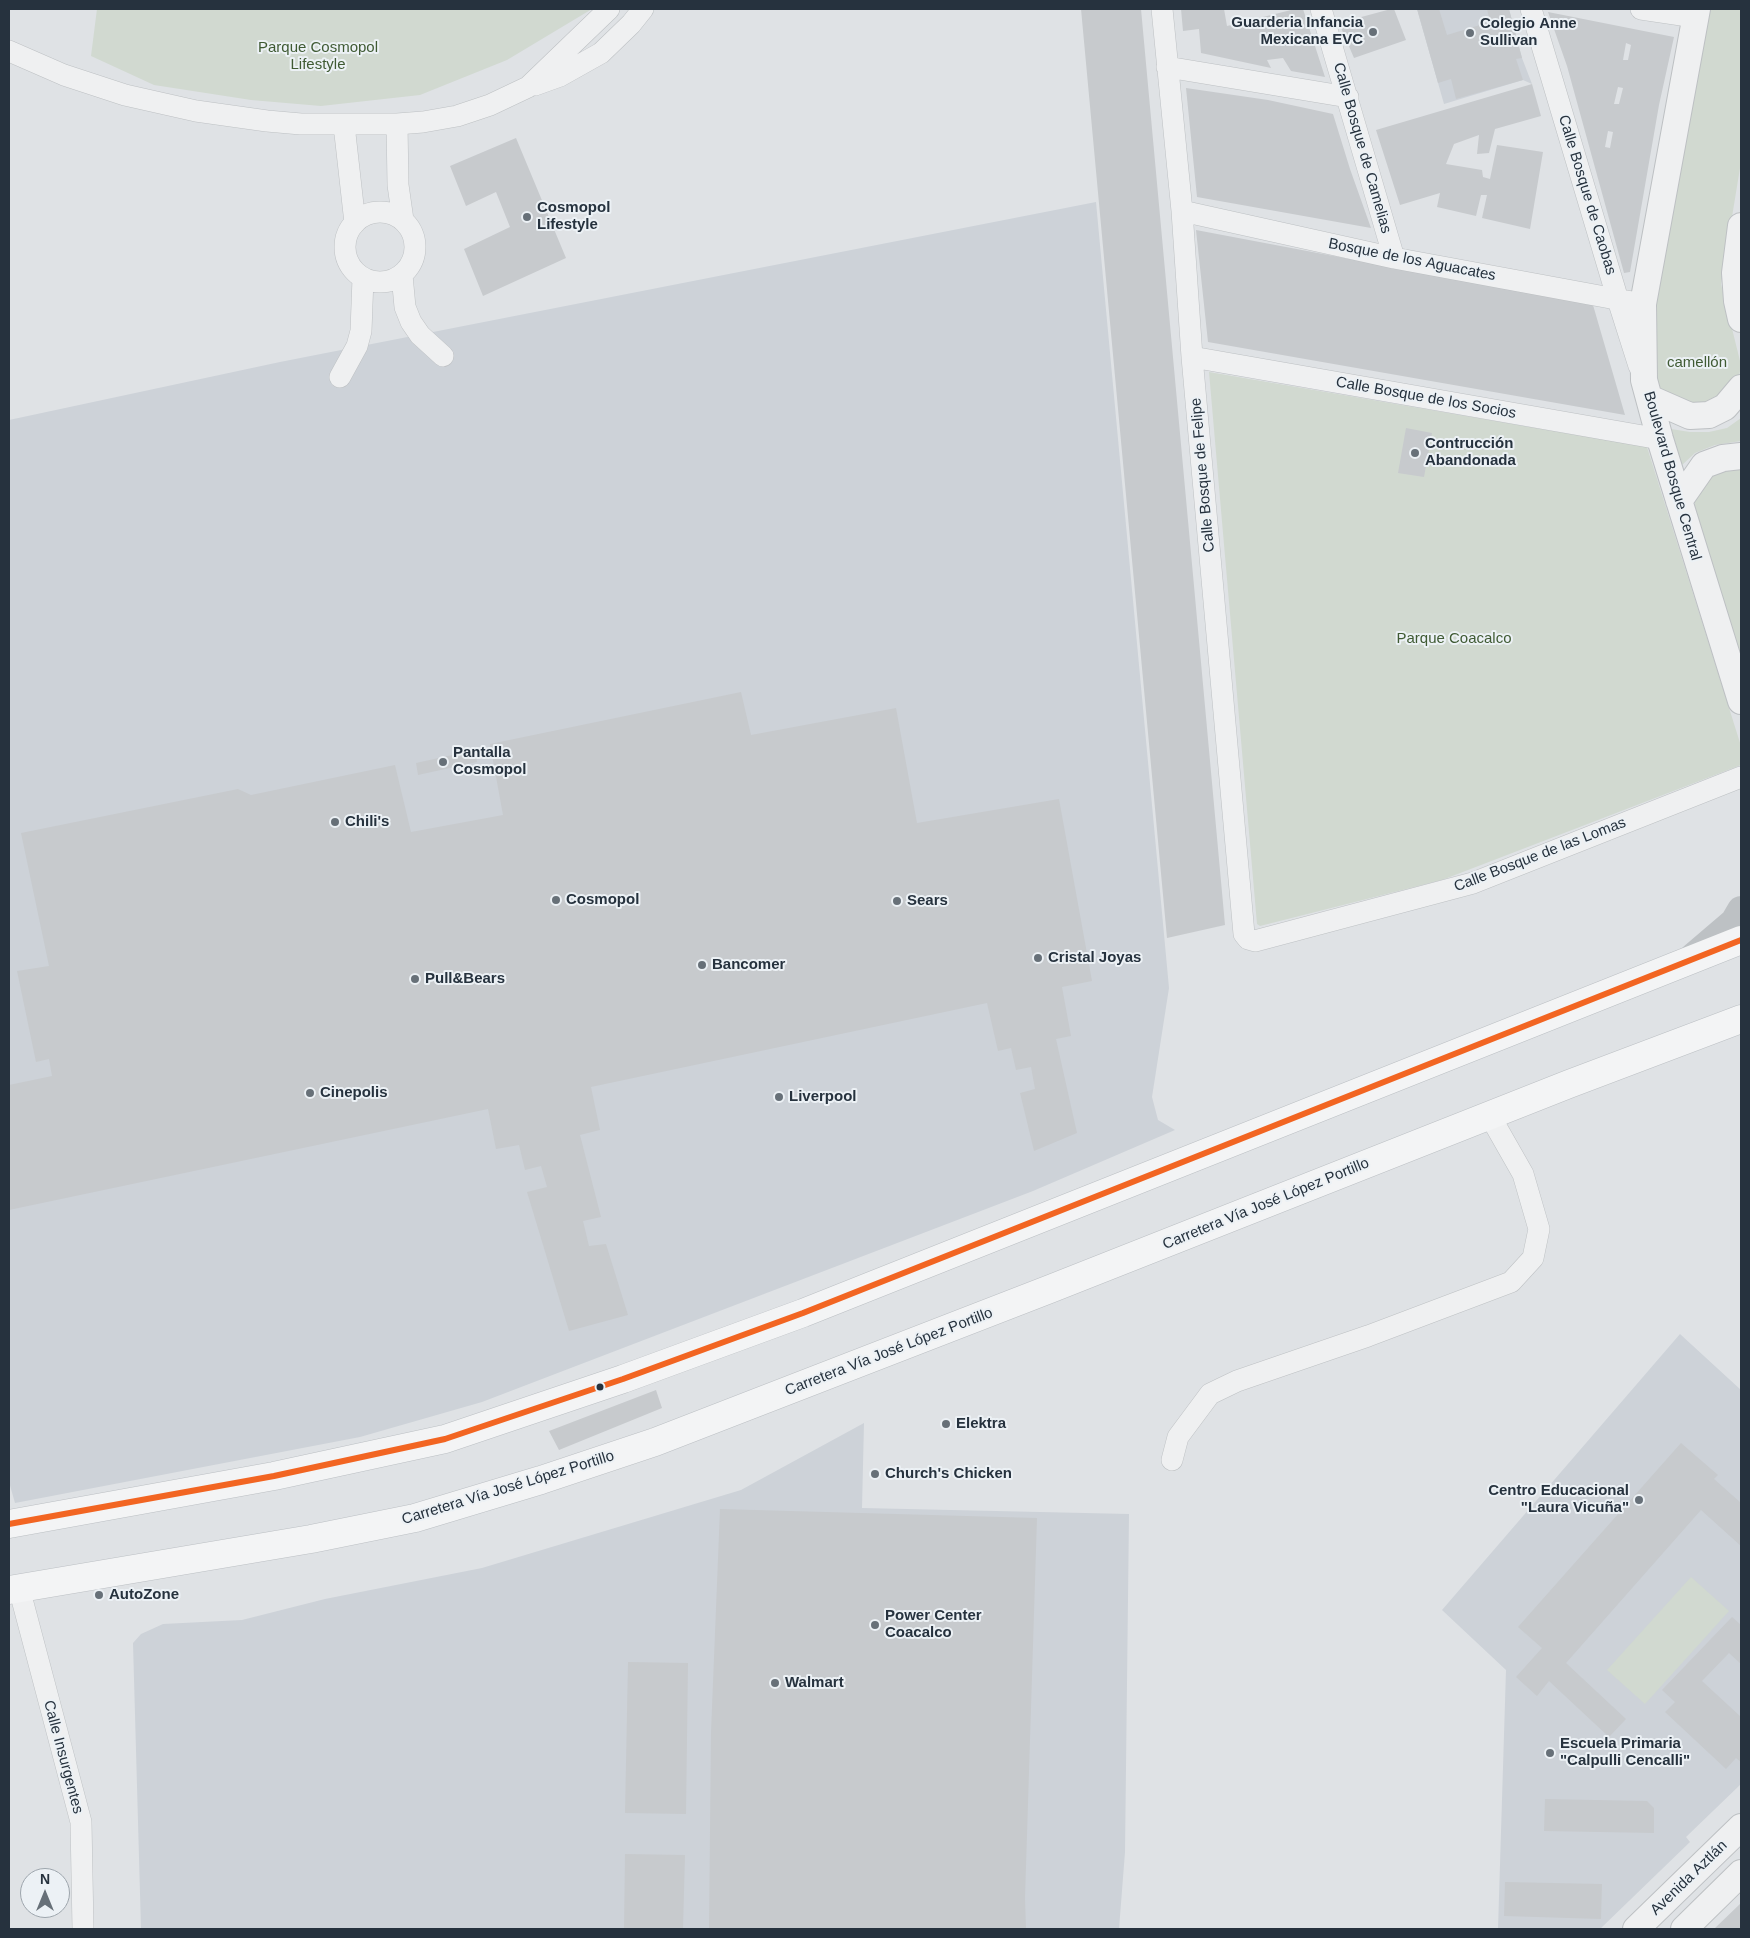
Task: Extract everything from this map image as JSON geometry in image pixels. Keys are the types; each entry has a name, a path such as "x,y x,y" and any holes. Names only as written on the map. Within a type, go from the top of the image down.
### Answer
{"main road":[{"path":"1689,960 1734,922 1741,910"},
{"path":"9,1524 274,1476 445,1439 614,1382 802,1313 1741,940"},
{"name":"Carretera Vía José López Portillo","path":"14,1589 330,1536 415,1518 541,1480 655,1442 1050,1290 1741,1019"}],"street":[{"path":"528,87 609,9"},
{"path":"9,51 64,75 125,94 196,111 267,121 344,126 397,124 457,116 490,105 528,87 560,76 601,53 631,24 643,9"},
{"name":"Calle Bosque de Felipe","path":"1162,9 1182,211 1192,357 1243,924 1244,934 1248,940"},
{"name":"Calle Bosque de Camelias","path":"1323,9 1394,258"},
{"name":"Calle Bosque de Caobas","path":"1531,9 1618,300 1647,389"},
{"path":"1641,9 1696,13"},
{"name":"Boulevard Bosque Central","path":"1696,13 1643,304 1647,389 1660,439 1741,701"},
{"path":"1167,67 1348,97"},
{"path":"397,124 398,185 403,220"},
{"path":"344,126 354,223"},
{"path":"381,211 393,214 403,220 413,234 416,251 412,262 402,275 386,282 374,282 363,278 353,271 347,261 344,249 346,237 354,223 370,213 381,211"},
{"name":"Bosque de los Aguacates","path":"1182,211 1394,258 1643,304"},
{"path":"1740,307 1735,273 1741,226"},
{"path":"402,275 405,307 411,322 420,335 442,356"},
{"path":"340,377 357,346 361,331 363,278"},
{"name":"Calle Bosque de los Socios","path":"1192,357 1660,439"},
{"path":"1647,389 1690,416 1709,415 1725,407 1741,388"},
{"path":"1679,500 1704,465 1723,458 1741,456"},
{"name":"Calle Bosque de las Lomas","path":"1248,940 1255,941 1473,883 1741,778"},
{"path":"1172,1460 1178,1437 1210,1394 1237,1381 1368,1336 1511,1282 1533,1258 1538,1229 1523,1174 1490,1116"},
{"name":"Calle Insurgentes","path":"14,1589 81,1822 83,1929"},
{"name":"Avenida Aztlán","path":"1638,1929 1741,1827"},
{"path":"1684,1929 1741,1873"}],"shaded area":[{"name":"Colegio Anne Sullivan","path":"1417,9 1509,9 1522,58 1532,84 1523,80 1444,104"},
{"path":"1096,202 1169,988 1152,1097 1158,1120 1175,1130 1033,1191 482,1402 360,1437 15,1503 9,1482 9,420 280,362"},
{"name":"Centro Educacional \"Laura Vicuña\"","path":"1680,1334 1741,1390 1741,1784 1686,1837 1690,1842 1600,1929 1498,1929 1506,1670 1442,1610"},
{"path":"864,1423 862,1508 1129,1514 1125,1852 1119,1929 141,1929 133,1643 141,1634 163,1624 242,1620 325,1599 482,1568 741,1490"}],"green space":[{"name":"Parque Cosmopol Lifestyle","path":"97,9 592,9 507,60 420,95 321,106 251,100 154,85 91,56"},
{"name":"camellón","path":"1703,9 1741,9 1741,162 1721,284 1741,365 1738,382 1706,407 1667,397 1654,382 1652,305"},
{"name":"Parque Coacalco","path":"1209,372 1647,447 1741,746 1741,765 1442,880 1260,926 1257,924"},
{"path":"1741,418 1741,441 1715,445 1695,453 1682,465 1671,429 1709,432 1727,428"},
{"path":"1741,467 1741,658 1694,508 1697,490 1709,474"},
{"path":"1691,1577 1729,1611 1645,1704 1607,1670"}],"building":[{"path":"1081,9 1141,9 1225,925 1167,938"},
{"path":"1181,9 1224,9 1227,26 1295,9 1303,9 1325,77 1291,71 1283,58 1267,60 1271,68 1201,53 1199,29 1183,31"},
{"name":"Guarderia Infancia Mexicana EVC","path":"1394,9 1406,40 1354,58 1339,23"},
{"name":"Colegio Anne Sullivan","path":"1417,9 1439,9 1447,35 1490,22 1487,9 1509,9 1522,58 1516,59 1523,80 1456,99 1451,79 1438,83"},
{"path":"1548,12 1674,37 1659,105 1630,272 1624,273 1567,66","holes":["1626,43 1631,45 1628,60 1623,60","1618,87 1623,88 1619,104 1614,104","1608,131 1613,132 1610,148 1605,147"]},
{"path":"1532,84 1541,116 1495,129 1489,153 1477,154 1479,135 1454,144 1446,164 1482,170 1483,177 1490,179 1497,145 1543,152 1530,229 1482,218 1487,195 1481,195 1476,216 1437,207 1440,193 1400,205 1376,130"},
{"path":"1186,88 1268,100 1333,114 1371,228 1197,197"},
{"name":"Cosmopol Lifestyle","path":"516,138 566,258 483,296 464,249 510,227 496,192 466,206 450,166"},
{"path":"1196,230 1593,305 1625,415 1208,342"},
{"name":"Contrucción Abandonada","path":"1406,428 1432,433 1424,477 1398,473"},
{"name":"Cosmopol","path":"741,692 751,735 896,708 917,823 1059,799 1092,981 1062,987 1071,1036 1056,1039 1077,1133 1034,1151 1020,1093 1035,1089 1031,1067 1016,1070 1011,1048 998,1051 987,1003 591,1087 600,1130 580,1135 601,1217 583,1221 589,1246 606,1244 628,1315 569,1331 527,1192 547,1187 541,1166 525,1170 519,1145 496,1149 488,1109 9,1210 9,1085 52,1076 49,1059 36,1062 17,971 49,966 21,833 238,789 251,795 395,765 411,832 503,815 490,744"},
{"path":"475,750 477,762 418,775 416,763"},
{"path":"656,1390 662,1408 559,1450 549,1431"},
{"path":"1681,1443 1718,1475 1714,1479 1741,1503 1741,1546 1701,1510 1566,1663 1626,1719 1609,1737 1549,1681 1537,1696 1516,1677 1542,1648 1518,1627"},
{"name":"Power Center Coacalco","path":"720,1509 1037,1518 1025,1898 1026,1929 709,1929 711,1732"},
{"path":"1732,1617 1741,1625 1741,1664 1729,1653 1702,1681 1741,1717 1741,1762 1736,1758 1726,1769 1665,1712 1675,1702 1662,1690"},
{"path":"628,1662 688,1663 686,1814 625,1813"},
{"path":"1545,1799 1647,1801 1654,1808 1654,1833 1544,1831"},
{"path":"625,1854 685,1855 683,1929 624,1929"},
{"path":"1505,1882 1602,1884 1601,1919 1504,1916"},
{"path":"1741,1903 1741,1929 1713,1929 1715,1928"}],"transit line":[{"path":"9,1524 274,1476 445,1439 623,1379 803,1313 1741,940"}],"place":[{"name":"Guarderia Infancia Mexicana EVC","path":"1373,32"},
{"name":"Colegio Anne Sullivan","path":"1470,33"},
{"name":"Cosmopol Lifestyle","path":"527,217"},
{"name":"Contrucción Abandonada","path":"1415,453"},
{"name":"Pantalla Cosmopol","path":"443,762"},
{"name":"Chili's","path":"335,822"},
{"name":"Cosmopol","path":"556,900"},
{"name":"Sears","path":"897,901"},
{"name":"Cristal Joyas","path":"1038,958"},
{"name":"Bancomer","path":"702,965"},
{"name":"Pull&Bears","path":"415,979"},
{"name":"Cinepolis","path":"310,1093"},
{"name":"Liverpool","path":"779,1097"},
{"name":"Elektra","path":"946,1424"},
{"name":"Church's Chicken","path":"875,1474"},
{"name":"Centro Educacional \"Laura Vicuña\"","path":"1639,1500"},
{"name":"AutoZone","path":"99,1595"},
{"name":"Power Center Coacalco","path":"875,1625"},
{"name":"Walmart","path":"775,1683"},
{"name":"Escuela Primaria \"Calpulli Cencalli\"","path":"1550,1753"}]}
